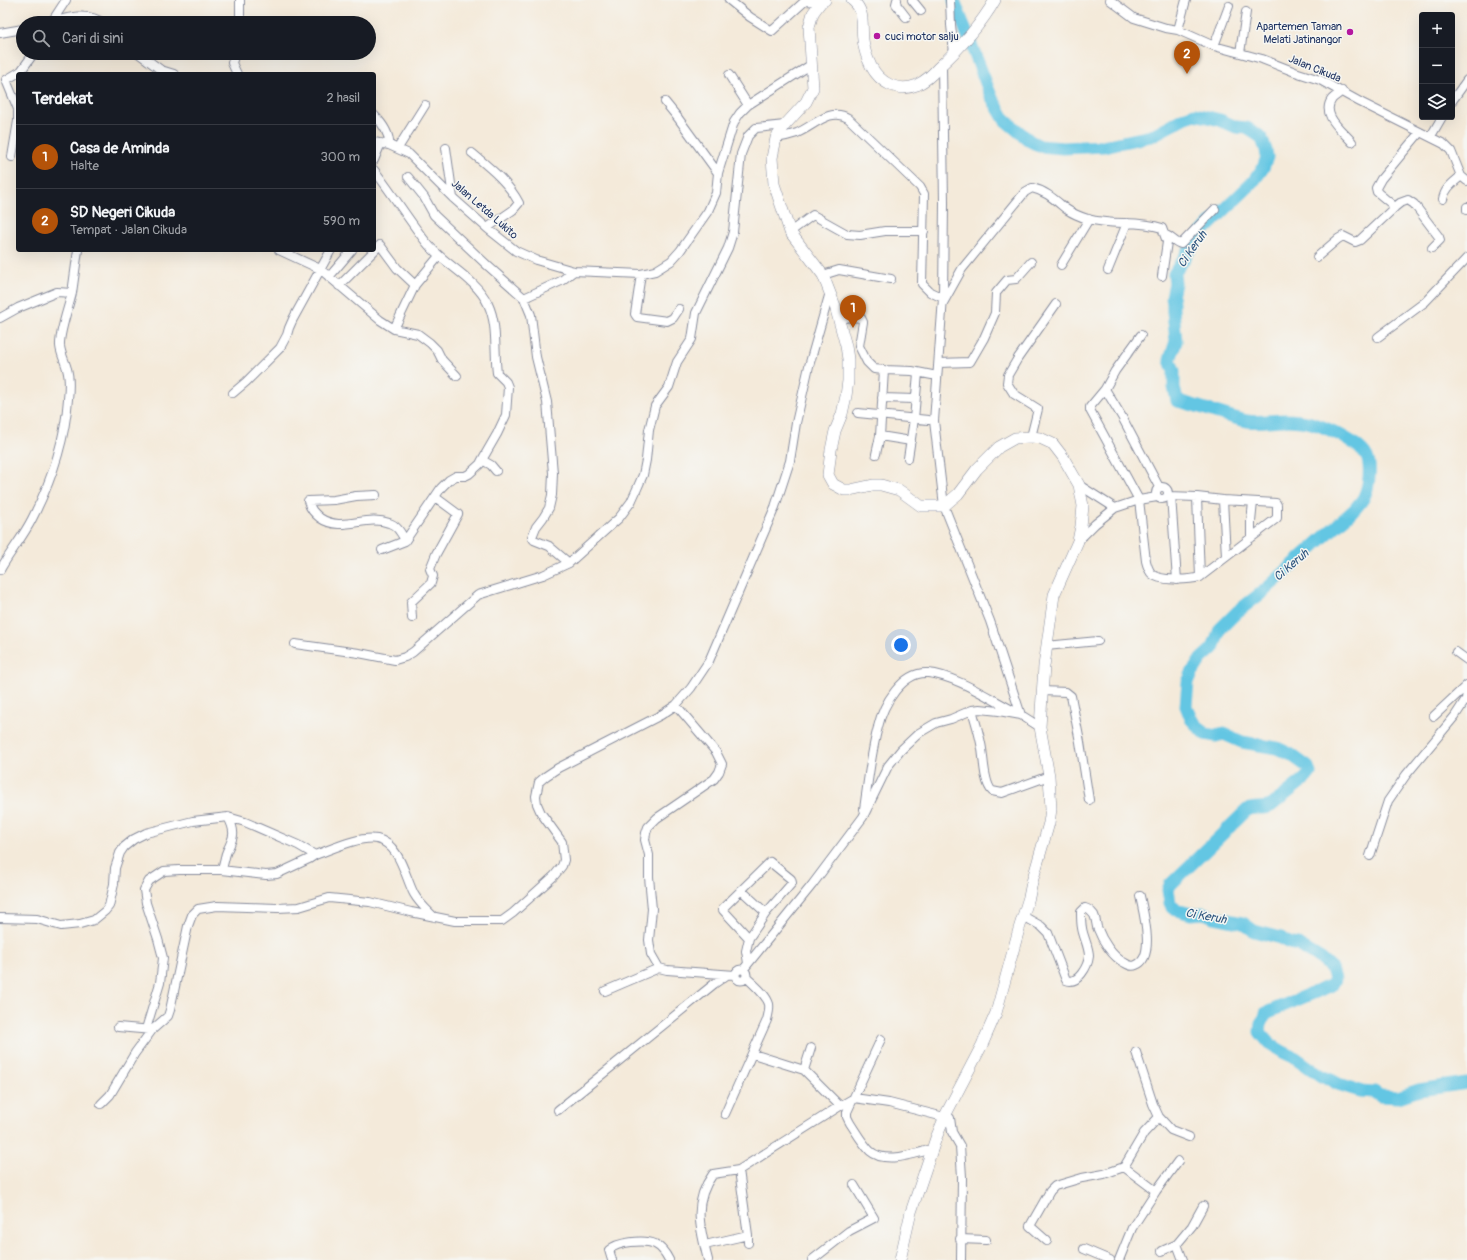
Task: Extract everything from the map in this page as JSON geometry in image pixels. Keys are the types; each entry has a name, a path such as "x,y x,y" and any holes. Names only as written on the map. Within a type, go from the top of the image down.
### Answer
{"highway":[{"path":"852,0 858,6 863,20 863,39 867,56 876,74 885,83 894,88 916,85 926,80 977,28 995,0"},
{"path":"823,1 813,13 810,27 814,83 811,93 806,102 785,125 776,138 772,158 774,184 790,232 823,275 830,290 839,319 848,359 848,381 842,414 828,462 828,475 830,480 837,487 844,490 880,485 899,490 921,506 944,506 958,494 977,470 999,448 1016,438 1031,437 1040,438 1053,444 1063,457 1079,485 1083,506 1082,526 1078,541 1054,595 1046,646 1040,727 1049,776 1051,809 1049,823 996,1013 982,1044 945,1115 911,1212 900,1260"}],"street":[{"path":"55,16 66,0"},
{"path":"240,0 240,16"},
{"path":"729,0 750,17 772,31 805,1 823,1"},
{"path":"897,0 896,4 906,16"},
{"path":"912,0 921,11"},
{"path":"950,0 951,25 955,51"},
{"name":"Jalan Cikuda","path":"1110,0 1134,18 1166,28 1178,30 1214,46 1262,59 1320,80 1342,91 1360,102 1431,136 1444,144 1452,151 1464,178"},
{"path":"1178,30 1186,0"},
{"path":"1214,46 1229,6"},
{"path":"1240,53 1246,12"},
{"path":"0,32 16,31"},
{"path":"19,72 29,60"},
{"path":"145,60 158,72"},
{"path":"233,60 232,63 236,72"},
{"name":"Jalan Letda Lukito","path":"377,142 398,148 409,154 453,198 516,251 536,260 574,271 641,274 655,271 671,261 680,251 708,211 716,193 718,173 734,122 740,113 748,105 812,64"},
{"path":"942,65 944,203 942,302 934,421 944,506 990,621 1021,715"},
{"path":"16,74 3,80 16,105"},
{"path":"729,75 748,105"},
{"path":"1455,97 1467,80"},
{"path":"1342,91 1332,100 1328,107 1329,113 1331,118 1352,142"},
{"path":"666,102 718,173"},
{"path":"398,148 425,105"},
{"path":"776,138 797,133 827,116 837,114 843,115 848,118 920,187 924,194 922,284 925,289 942,302"},
{"path":"376,118 386,130 390,139 390,145"},
{"path":"1431,136 1440,120"},
{"path":"295,644 359,653 395,660 405,657 413,652 478,595 543,575 569,563 619,518 631,502 643,476 655,406 669,387 677,362 692,339 696,313 703,296 728,248 733,232 741,154 748,136 756,128 785,125"},
{"path":"1395,207 1377,192 1376,188 1381,179 1420,132"},
{"path":"12,157 16,135"},
{"path":"446,148 453,198"},
{"path":"472,153 498,176 514,193 519,203 513,210 487,228"},
{"path":"376,173 426,242 439,256 474,285 482,294 488,304 493,320 497,373 506,382 508,387 506,415 480,464 469,474 465,476 456,476 449,480 441,488 405,541 382,550"},
{"path":"408,177 424,197 434,215 524,298 531,315 536,358 547,402 553,473 552,495 549,508 536,527 532,537 534,540 550,546 569,563"},
{"path":"1443,199 1447,189 1464,178"},
{"path":"942,302 962,269 1025,192 1032,188 1040,190 1068,210 1089,219 1108,223 1152,225 1162,228 1166,235 1167,242 1167,252 1162,276"},
{"path":"1317,257 1338,238 1343,236 1355,242 1360,240 1395,207 1408,200 1414,204 1440,237 1440,240 1432,248"},
{"path":"1166,235 1181,244 1215,209"},
{"path":"790,232 813,215 847,234 860,235 885,231 924,231"},
{"path":"1062,265 1089,219"},
{"path":"1108,270 1127,223"},
{"path":"377,243 397,268 414,285"},
{"path":"0,570 32,519 56,462 68,401 69,379 68,369 63,358 60,344 72,292 78,252"},
{"path":"283,252 320,269 380,320 394,329 418,334 437,350 442,360 457,376"},
{"path":"233,393 280,348 287,335 288,328 330,252"},
{"path":"329,277 350,252"},
{"path":"339,286 369,252"},
{"path":"394,329 414,285 439,256"},
{"path":"1378,337 1425,302 1467,258"},
{"path":"939,363 970,362 984,338 995,313 996,293 1007,280 1016,279 1031,262"},
{"path":"823,275 839,270 891,279"},
{"path":"524,298 561,280 574,271"},
{"path":"641,274 634,314 637,317 667,321 673,318 679,310"},
{"path":"118,1027 149,1030 168,1016 188,926 192,915 198,909 218,906 299,907 329,898 370,902 455,921 502,921 514,913 554,876 562,866 564,860 562,842 541,813 537,804 536,790 539,782 558,768 662,715 676,705 691,688 709,660 775,507 790,461 796,423 830,290"},
{"path":"0,318 18,308 57,292 72,292"},
{"path":"1031,437 1038,409 1014,394 1008,383 1008,375 1018,358 1056,304"},
{"path":"839,319 851,317 861,318 863,322 859,346 861,353 867,362 874,368 884,370 912,371 932,375"},
{"path":"1078,541 1095,524 1115,508 1139,500 1157,497 1163,500 1170,496 1197,496 1223,500 1276,503 1277,518 1200,577 1189,580 1177,580 1152,574 1149,570 1146,561 1139,500 1090,410 1090,407 1105,389 1115,371 1141,335"},
{"path":"876,454 880,436 884,370"},
{"path":"908,458 912,441 918,373"},
{"path":"1105,389 1122,417 1159,487"},
{"path":"882,398 915,399"},
{"path":"858,413 928,420"},
{"path":"880,436 912,441"},
{"path":"482,460 491,465 496,471"},
{"path":"1079,485 1115,508"},
{"path":"1159,487 1166,488 1170,496 1177,580"},
{"path":"1157,497 1156,490 1159,487"},
{"path":"376,495 356,496 334,500 308,501 315,514 329,523 340,525 368,521 390,523 400,532 405,541"},
{"path":"1197,496 1200,577"},
{"path":"412,618 411,602 431,582 433,576 430,569 436,554 458,514 435,497"},
{"path":"1223,500 1226,556"},
{"path":"1251,538 1253,502"},
{"path":"1046,646 1098,641"},
{"path":"1456,652 1467,660"},
{"path":"863,818 878,726 892,695 906,680 916,674 927,673 950,678 1021,715 1040,727"},
{"path":"1434,716 1467,685"},
{"path":"1042,691 1066,692 1071,696 1089,800"},
{"path":"1370,856 1388,801 1406,775 1455,716 1466,699 1467,692"},
{"path":"660,968 651,954 648,940 652,909 648,877 649,855 645,840 646,833 648,827 657,818 714,779 720,772 722,764 716,752 676,705"},
{"path":"746,970 863,818 888,766 901,750 919,733 936,723 951,719 972,710 999,711 1021,715"},
{"path":"972,710 982,748 988,784 992,791 1002,793 1049,776"},
{"path":"0,918 37,919 61,926 80,924 94,920 106,911 109,906 114,884 115,868 120,853 128,843 146,833 193,821 228,817 245,822 298,845 315,855"},
{"path":"221,870 224,865 227,850 230,847 234,831 228,817"},
{"path":"101,1104 110,1095 149,1030 160,983 163,958 146,903 144,890 145,885 158,874 164,871 221,870 266,875 277,874 315,855 357,841 369,839 384,842 397,854 414,895 434,917"},
{"path":"726,1114 767,1020 769,1005 746,970 746,951 749,938 766,913 792,884 791,879 770,862 723,910 749,938"},
{"path":"741,890 766,913"},
{"path":"1023,916 1041,926 1048,933 1066,980 1068,981 1078,978 1085,968 1088,956 1081,926 1081,912 1085,908 1090,910 1095,917 1097,928 1112,954 1120,961 1131,966 1136,966 1140,963 1145,956 1148,943 1140,896"},
{"path":"605,991 660,968 686,972 731,975"},
{"path":"558,1110 714,984 741,969 746,970"},
{"path":"881,1039 847,1112 847,1117 866,1146 876,1155 882,1157 898,1156 933,1149"},
{"path":"804,1070 811,1048"},
{"path":"1136,1052 1153,1104 1159,1117 1171,1130 1189,1137"},
{"path":"752,1054 804,1070 840,1106"},
{"path":"708,1260 699,1217 703,1190 713,1174 739,1170 854,1098 889,1103 945,1115 950,1118 952,1132 960,1146 962,1177 960,1239 961,1260"},
{"path":"1047,1240 1030,1226 1050,1191 1055,1186 1082,1178 1104,1174 1124,1167 1144,1133 1159,1117"},
{"path":"1119,1260 1132,1228 1178,1161"},
{"path":"1124,1167 1156,1191"},
{"path":"704,1245 748,1239 739,1170"},
{"path":"812,1260 849,1231 874,1218 854,1185"},
{"path":"1162,1251 1177,1244 1192,1226 1203,1206"},
{"path":"960,1239 986,1240"},
{"path":"612,1260 609,1250 612,1247 627,1242 640,1242 654,1244 663,1251 670,1260"},
{"path":"1177,1244 1183,1260"},
{"path":"1084,1249 1110,1260"}],"waterway":[{"name":"Ci Keruh","path":"954,0 991,96 1005,120 1030,141 1040,146 1063,148 1104,146 1151,136 1186,117 1195,114 1220,120 1236,127 1247,128 1261,137 1267,157 1263,168 1253,182 1203,231 1174,274 1175,283 1172,297 1176,341 1170,360 1174,371 1174,387 1177,401 1247,421 1257,422 1294,420 1311,423 1325,428 1349,440 1362,450 1368,460 1369,476 1364,497 1355,509 1264,591 1237,612 1220,629 1213,648 1201,659 1192,673 1188,682 1186,706 1191,719 1205,734 1216,736 1224,734 1242,742 1277,748 1290,754 1308,767 1310,773 1306,778 1271,806 1247,810 1170,885 1168,890 1170,903 1176,910 1191,914 1204,913 1214,917 1243,923 1254,931 1281,938 1289,943 1298,945 1321,959 1332,969 1335,979 1332,985 1266,1013 1266,1016 1261,1023 1260,1032 1270,1044 1296,1058 1321,1076 1338,1084 1360,1091 1374,1092 1380,1096 1398,1097 1419,1090 1467,1083"}],"place":[{"name":"Apartemen Taman Melati Jatinangor","path":"1350,32"},
{"name":"cuci motor salju","path":"877,36"},
{"name":"SD Negeri Cikuda","path":"1187,74"},
{"name":"Casa de Aminda","path":"853,328"}]}
